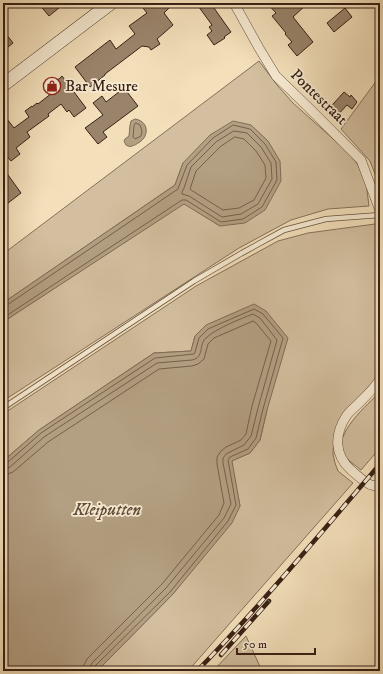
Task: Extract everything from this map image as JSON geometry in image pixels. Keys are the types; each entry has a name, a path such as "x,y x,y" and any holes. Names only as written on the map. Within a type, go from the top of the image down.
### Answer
{"street":[{"path":"3,85 111,3"},
{"name":"Pontestraat","path":"234,3 276,76 361,160 380,211"},
{"path":"380,379 375,388 347,414 340,427 338,443 339,453 343,461 350,469 372,486 380,486"}],"lane":[{"path":"3,408 194,281 284,230 326,219 380,215"}],"shaded area":[{"path":"259,61 293,103 350,154 358,165 366,183 369,206 328,209 291,220 239,248 3,401 3,322 184,203 220,226 183,163 175,185 3,303 3,254"},
{"path":"380,76 380,187 370,161 341,129"},
{"path":"375,224 378,227 380,373 334,434 333,454 338,471 353,483 188,671 97,671 173,594 240,506 231,461 250,453 260,440 267,410 195,336 191,351 154,353 39,430 3,461 3,414 196,286 278,241 308,233"},
{"path":"380,392 380,448 361,470 345,456 341,445 343,437 353,420"},
{"path":"246,636 262,671 213,671"}],"water":[{"path":"135,119 143,122 146,127 146,133 140,142 129,146 126,145 124,141 129,136 131,121"},
{"path":"233,121 251,125 268,141 280,161 281,181 265,210 245,223 220,226 184,204 3,322 3,303 175,185 183,163 210,135"},
{"name":"Kleiputten","path":"254,304 266,311 288,338 260,440 250,453 232,461 240,506 232,523 173,594 97,671 3,671 3,461 39,430 154,353 191,351 195,336 206,325"}],"building":[{"path":"38,3 65,3 49,16"},
{"path":"139,3 165,3 169,8 164,13 173,25 157,39 160,44 151,50 149,47 142,46 90,87 75,67 110,40 116,49 135,34 129,26 147,13"},
{"path":"196,3 220,3 214,8 231,32 214,45 207,35 212,31 209,27 212,25"},
{"path":"267,3 308,3 293,17 313,42 297,56 288,45 292,42 272,16 276,13"},
{"path":"345,8 352,17 334,32 327,23"},
{"path":"3,30 13,43 3,51"},
{"path":"62,76 86,108 74,117 69,110 67,112 61,104 48,114 49,116 27,132 30,137 16,148 20,154 11,161 3,151 3,114 14,128 29,117 25,111 37,103 38,104 52,93 48,87 54,80 59,79"},
{"path":"124,88 138,106 103,132 107,137 98,144 85,128 103,115 93,103 102,96 106,102"},
{"path":"344,92 350,97 351,95 357,102 352,109 347,105 334,119 326,112"},
{"path":"3,168 21,193 3,207"}],"railway":[{"path":"197,671 313,543 380,464"},
{"path":"221,655 269,601"}],"place":[{"name":"Bar Mesure","path":"52,86"}]}
